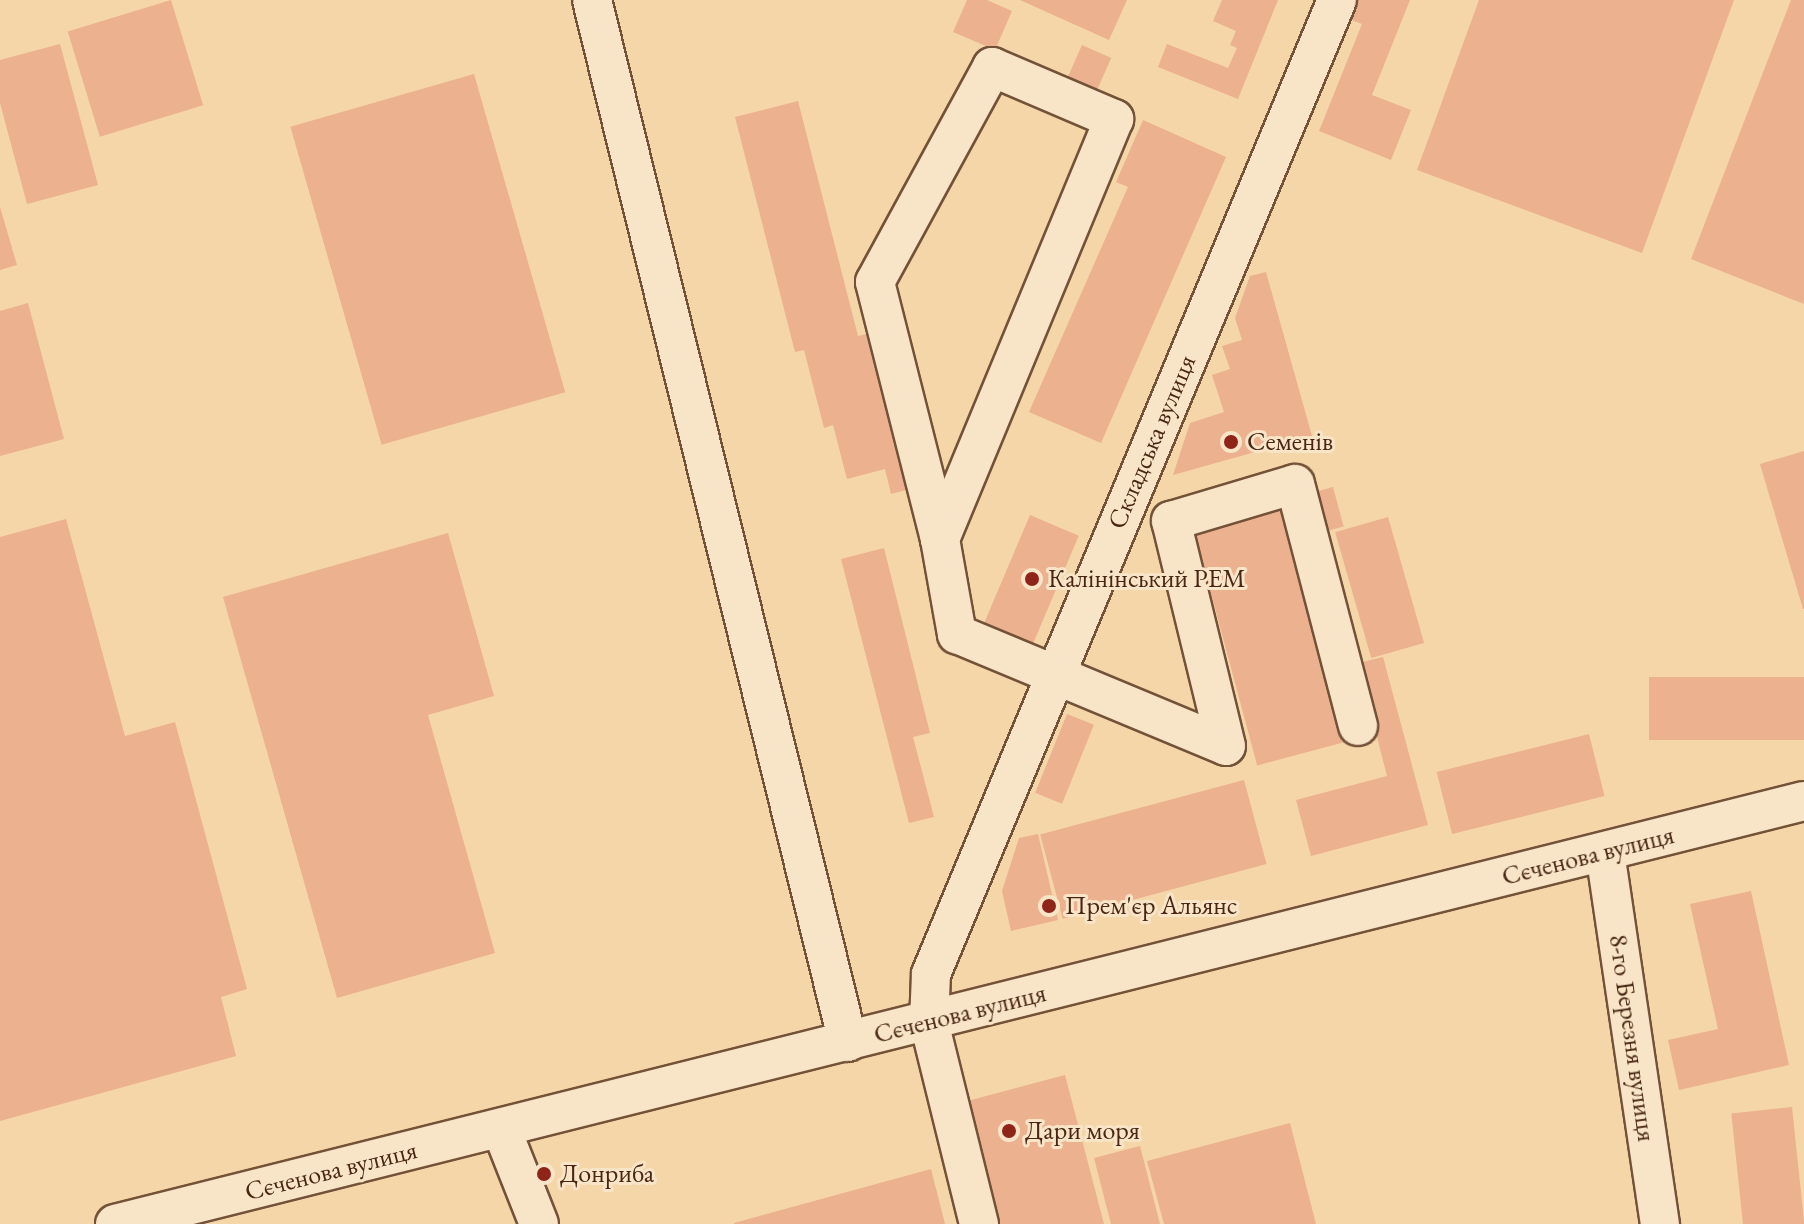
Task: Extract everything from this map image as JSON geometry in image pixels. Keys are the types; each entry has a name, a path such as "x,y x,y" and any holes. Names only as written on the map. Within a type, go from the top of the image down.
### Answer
{"street":[{"path":"592,0 848,1042"},
{"name":"Складська вулиця","path":"979,1224 929,1022 931,974 1337,0"},
{"path":"940,539 1114,119 992,67 875,282 940,539 957,634 1226,746 1171,521 1295,484 1358,726"},
{"name":"Сєченова вулиця","path":"115,1224 1804,801"},
{"name":"8-го Березня вулиця","path":"1605,852 1654,1223"},
{"path":"501,1128 539,1224"}],"building":[{"path":"171,0 203,105 100,137 68,32"},
{"path":"967,0 987,0 1012,11 995,50 953,32"},
{"path":"1020,0 1127,0 1109,40"},
{"path":"1222,0 1278,0 1238,99 1158,67 1167,44 1228,68 1237,48 1230,45 1236,31 1213,21"},
{"path":"1345,0 1410,0 1372,95 1411,110 1391,160 1319,131 1362,24 1339,15"},
{"path":"1479,0 1734,0 1642,253 1417,170"},
{"path":"1791,0 1804,0 1804,304 1691,259"},
{"path":"60,44 98,185 27,204 0,103 0,60"},
{"path":"1082,45 1111,58 1093,98 1064,85"},
{"path":"474,74 565,392 382,445 290,127"},
{"path":"798,101 858,336 870,333 910,489 891,494 885,469 847,479 833,425 824,428 804,350 795,352 735,117"},
{"path":"1143,120 1226,157 1101,443 1029,412 1128,187 1116,182"},
{"path":"0,207 17,265 0,270"},
{"path":"1266,272 1312,436 1173,475 1190,423 1224,412 1212,375 1230,369 1222,346 1242,340 1235,318 1250,276"},
{"path":"28,303 64,439 0,456 0,311"},
{"path":"1804,451 1804,609 1803,609 1760,464"},
{"path":"1333,487 1344,527 1321,533 1311,493"},
{"path":"1279,507 1342,743 1257,765 1194,530"},
{"name":"Калінінський РЕМ","path":"1030,515 1079,536 1033,643 984,623"},
{"path":"1388,517 1424,643 1371,658 1335,532"},
{"path":"66,519 125,736 175,722 247,989 221,997 236,1056 0,1121 0,537"},
{"path":"448,533 494,696 428,715 495,953 337,998 223,597"},
{"path":"884,548 930,733 913,737 934,817 909,823 841,559"},
{"path":"1383,657 1428,825 1311,856 1296,800 1387,776 1358,663"},
{"path":"1649,677 1804,677 1804,740 1649,740"},
{"path":"1067,714 1094,725 1062,804 1035,793"},
{"path":"1589,734 1604,796 1452,834 1437,772"},
{"path":"1244,780 1267,864 1063,919 1040,835"},
{"path":"1038,834 1058,920 1011,931 1002,891 1019,838"},
{"path":"1751,891 1789,1065 1679,1090 1668,1040 1718,1029 1690,904"},
{"path":"1065,1075 1104,1224 988,1224 956,1104"},
{"path":"1792,1107 1804,1224 1743,1224 1731,1113"},
{"path":"1290,1123 1316,1224 1164,1224 1147,1161"},
{"path":"1140,1146 1160,1224 1111,1224 1094,1158"},
{"path":"931,1169 945,1224 734,1224 734,1223"}],"place":[{"name":"Семенів","path":"1231,442"},
{"name":"Калінінський РЕМ","path":"1032,579"},
{"name":"Прем'єр Альянс","path":"1049,906"},
{"name":"Дари моря","path":"1009,1131"},
{"name":"Донриба","path":"544,1174"}]}
